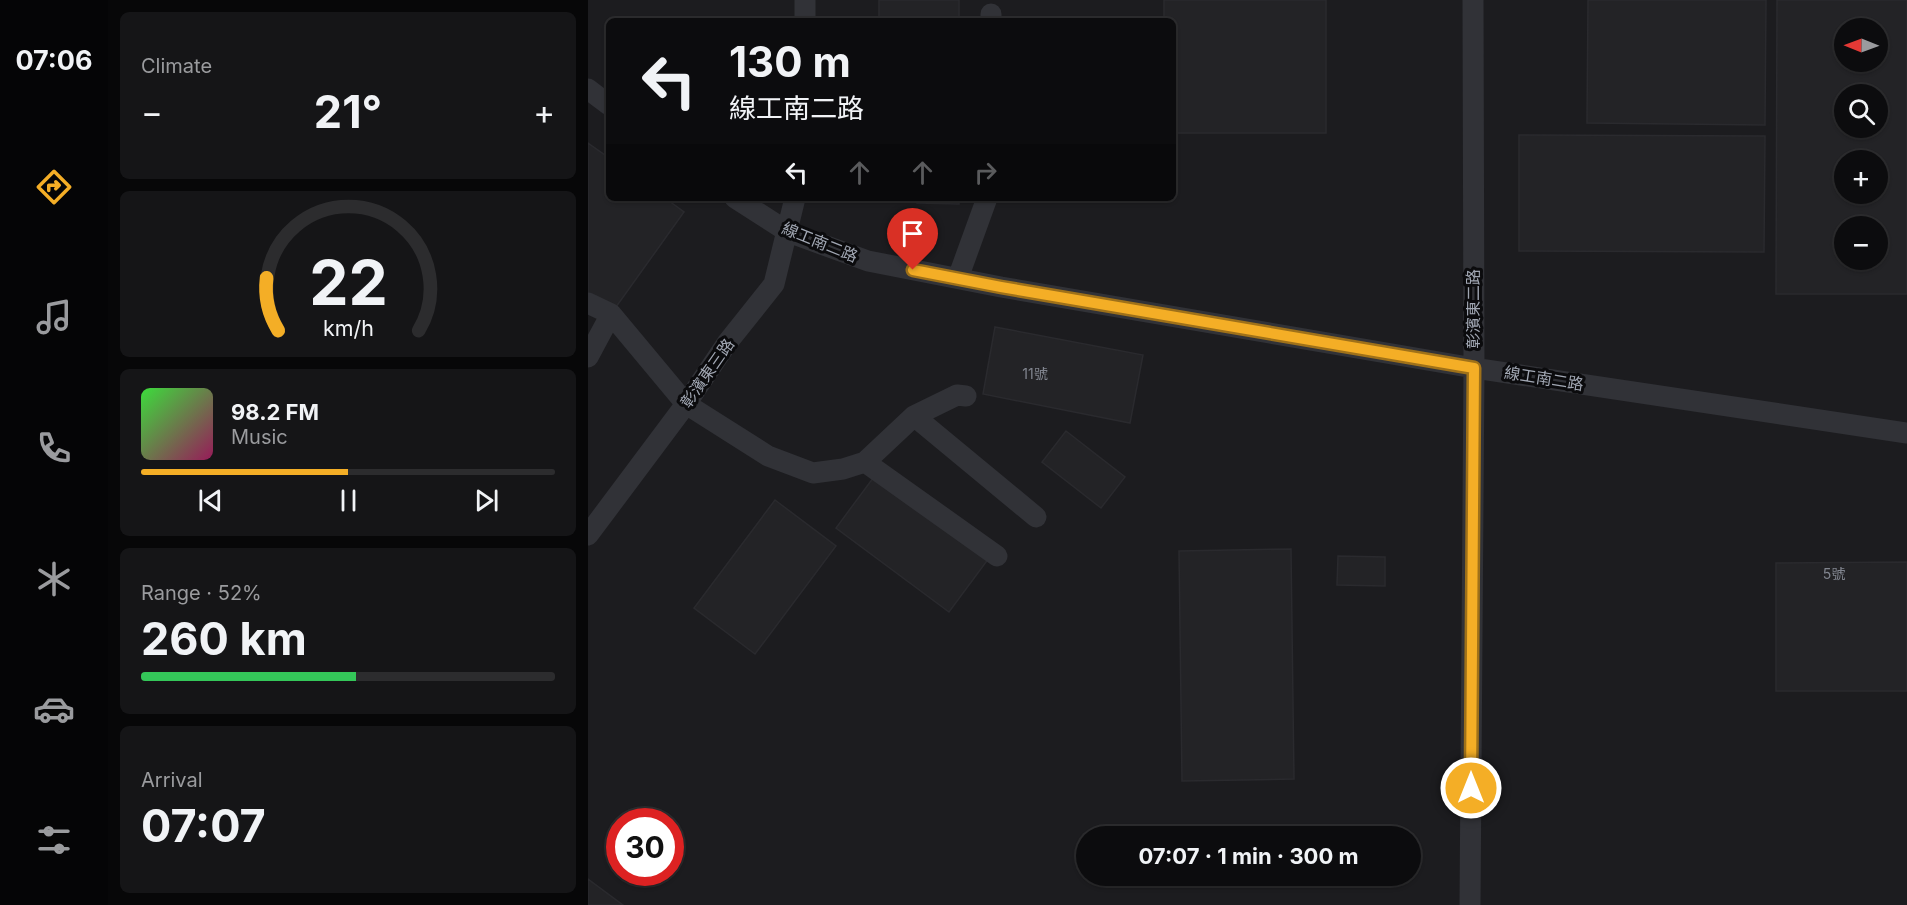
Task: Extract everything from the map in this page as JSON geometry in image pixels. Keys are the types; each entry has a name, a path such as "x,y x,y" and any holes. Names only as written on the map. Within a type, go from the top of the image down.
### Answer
{"street":[{"path":"805,0 805,18"},
{"name":"彰濱東二路","path":"1470,905 1474,368 1473,0"},
{"path":"588,88 606,103"},
{"name":"線工南二路","path":"740,201 788,232 868,261 1474,368 1907,433"},
{"name":"彰濱東三路","path":"588,535 686,404 727,343 774,284 794,201"},
{"path":"958,278 986,201"},
{"path":"588,303 611,314 686,404 768,456 813,473 843,469 865,462 914,416 957,395 966,396"},
{"path":"588,357 611,314"},
{"path":"914,416 1036,517"},
{"path":"865,462 996,556"}],"shaded area":[{"path":"588,0 1907,0 1907,905 588,905"}],"building":[{"path":"879,0 959,0 959,18 879,18"},
{"path":"1164,0 1326,0 1326,133 1176,133 1176,18 1164,18"},
{"path":"1588,0 1766,0 1765,125 1587,123"},
{"path":"1777,0 1907,0 1907,294 1776,294"},
{"path":"1519,135 1765,136 1764,252 1519,251"},
{"path":"588,143 606,156 606,201 669,201 684,212 611,314 588,297"},
{"path":"917,201 959,201 959,204 917,203"},
{"path":"995,327 1143,355 1130,423 983,394"},
{"path":"1066,431 1125,477 1101,508 1042,462"},
{"path":"882,466 995,550 949,612 836,528"},
{"path":"775,500 836,546 755,654 694,608"},
{"path":"1291,549 1294,779 1182,781 1179,551"},
{"path":"1338,556 1385,557 1385,586 1337,585"},
{"path":"1907,562 1907,691 1776,691 1776,563"},
{"path":"588,879 623,905 588,905"}],"route":[{"path":"913,270 1474,368 1471,788"}]}
